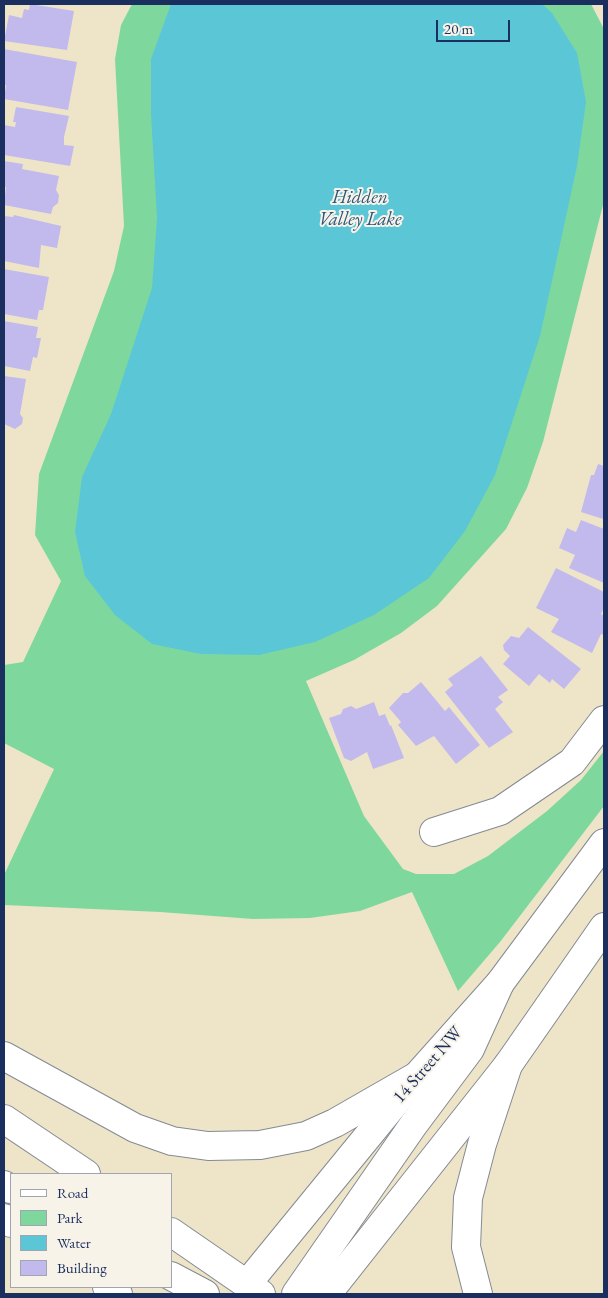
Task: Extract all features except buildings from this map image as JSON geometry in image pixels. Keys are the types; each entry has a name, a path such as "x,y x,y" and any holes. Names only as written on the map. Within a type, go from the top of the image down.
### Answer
{"main road":[{"path":"434,832 500,811 572,762 604,720"},
{"name":"14 Street NW","path":"252,1291 417,1076 500,983 604,843"},
{"path":"327,1294 508,1065 604,928"},
{"path":"296,1294 414,1124 470,1049 500,983"},
{"path":"4,1056 135,1128 172,1141 208,1146 260,1144 306,1136 335,1123 417,1076"},
{"path":"478,1294 466,1247 468,1198 482,1144 508,1065"},
{"path":"4,1119 85,1173"},
{"path":"172,1233 252,1291"},
{"path":"172,1277 204,1294"}],"green space":[{"name":"Hidden Valley Lake","path":"132,4 591,4 604,29 604,201 543,442 527,488 506,529 437,606 401,633 354,660 306,681 364,816 403,869 416,874 454,874 488,856 547,811 581,780 604,751 604,806 500,942 458,991 412,892 360,911 310,918 253,919 160,912 4,905 4,875 54,769 4,743 4,665 23,662 61,581 35,535 39,474 114,271 124,226 115,59 121,25"}],"water":[{"name":"Hidden Valley Lake","path":"171,4 542,4 552,13 577,53 586,102 577,166 540,336 495,475 465,531 429,578 374,615 315,642 259,655 201,654 152,644 115,615 85,576 75,532 82,477 111,414 152,288 157,218 151,114 151,59"}]}
